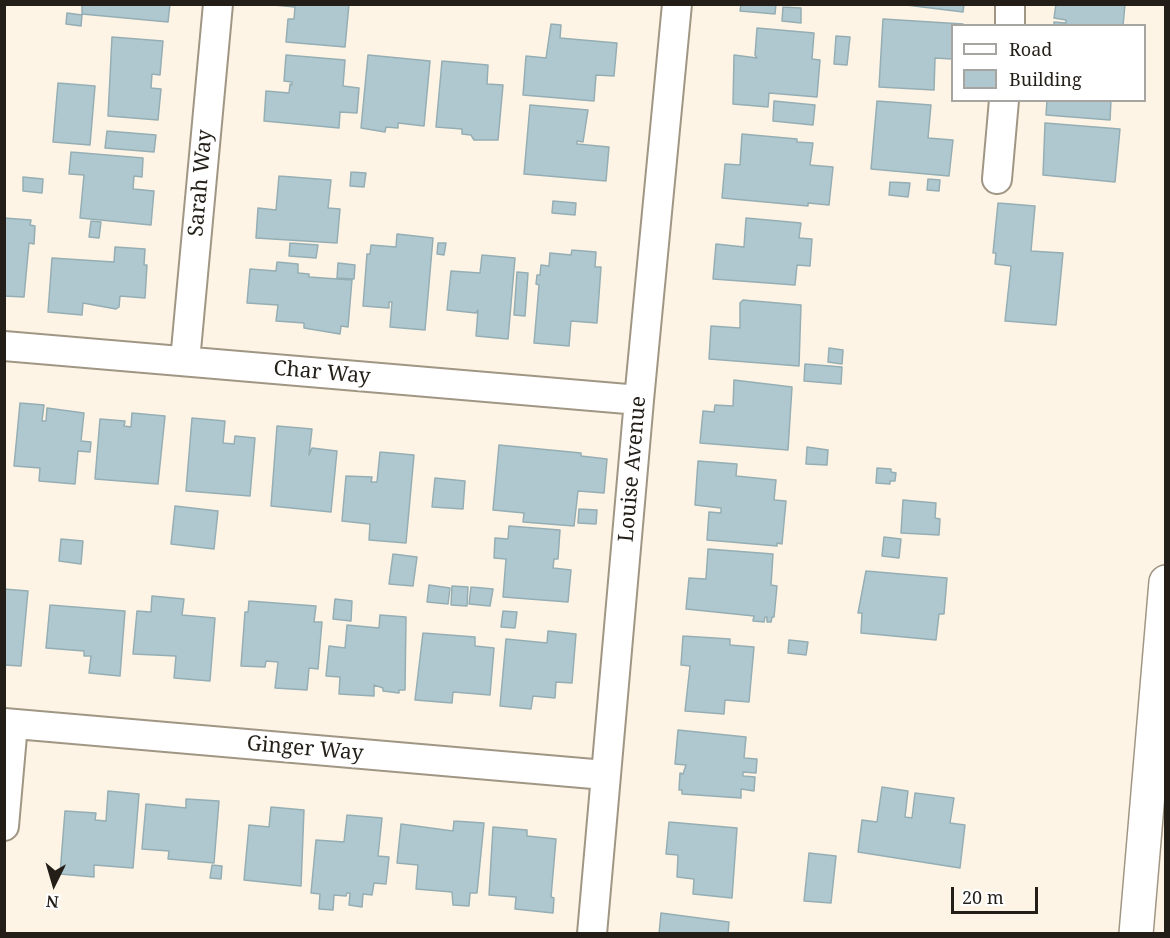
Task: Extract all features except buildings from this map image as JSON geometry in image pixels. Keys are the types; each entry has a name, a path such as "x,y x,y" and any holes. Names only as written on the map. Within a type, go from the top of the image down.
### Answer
{"main road":[{"path":"1136,933 1166,582"}],"street":[{"name":"Sarah Way","path":"185,361 218,4"},
{"name":"Louise Avenue","path":"592,933 677,4"},
{"path":"1010,4 1010,24"},
{"path":"997,179 1004,102"},
{"name":"Char Way","path":"4,346 639,400"},
{"path":"4,826 9,724"},
{"name":"Ginger Way","path":"9,724 605,775"}]}
